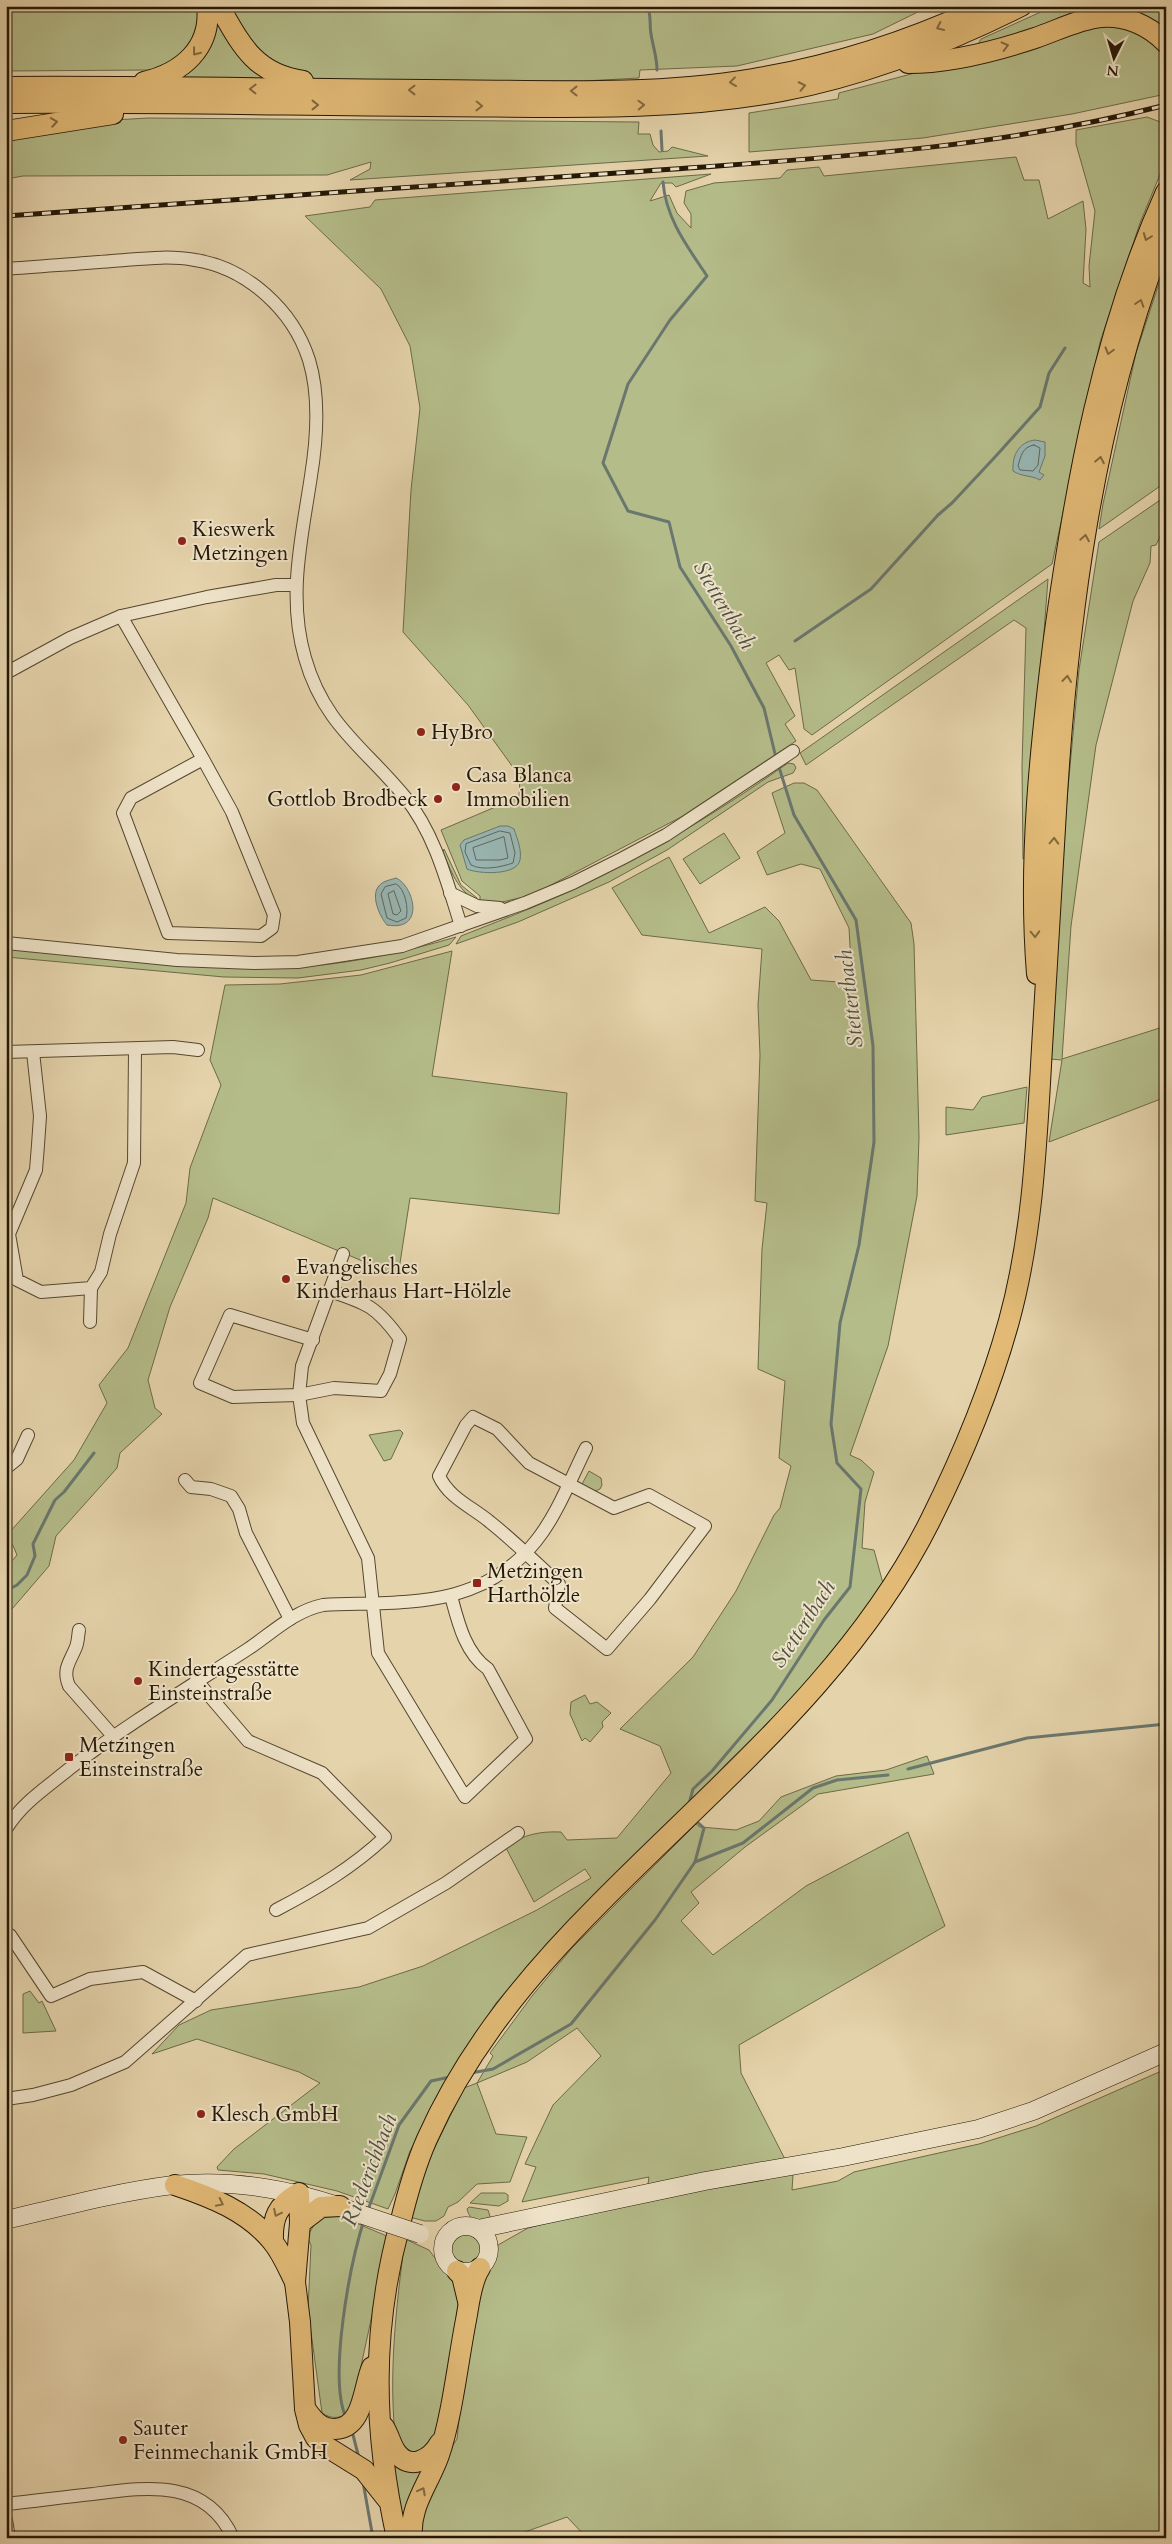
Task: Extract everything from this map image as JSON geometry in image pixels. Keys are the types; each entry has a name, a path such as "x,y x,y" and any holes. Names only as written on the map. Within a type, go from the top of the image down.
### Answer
{"highway":[{"path":"110,88 160,78 176,70 193,56 203,42 208,18 207,6"},
{"path":"220,6 245,49 267,70 292,79 330,83 354,89"},
{"path":"6,87 614,90 668,88 750,80 831,64 928,33 985,6"},
{"path":"6,103 548,107 675,104 784,91 888,63 941,43 1021,6"},
{"path":"888,63 923,63 1009,45 1100,17 1133,21 1148,28 1166,42"},
{"path":"6,131 98,116 170,110 197,104"},
{"path":"1043,1031 1034,916 1035,839 1046,706 1061,587 1088,437 1112,340 1133,273 1166,192"},
{"path":"397,2538 382,2462 379,2420 379,2351 386,2282 408,2191 426,2141 455,2084 470,2059 524,1984 597,1906 769,1738 852,1643 892,1585 925,1531 960,1461 989,1386 1010,1317 1034,1184 1040,1112 1040,1082 1061,745 1080,568 1105,432 1125,352 1166,230"},
{"path":"175,2185 204,2195 234,2209 255,2223 273,2242 296,2282"},
{"path":"273,2242 275,2215 286,2200 299,2193 300,2223 296,2282 301,2330 305,2409 309,2425 316,2438 357,2466 390,2503"},
{"path":"300,2223 321,2207 340,2206"},
{"path":"412,2538 412,2516 416,2501 439,2454 468,2305 476,2274 480,2268"},
{"path":"457,2271 462,2276 468,2305"},
{"path":"305,2409 316,2423 329,2429 347,2425 360,2411 367,2380 379,2351"},
{"path":"379,2420 391,2437 395,2451 403,2459 413,2462 425,2460 432,2455 443,2436"}],"main road":[{"path":"6,2220 117,2194 175,2185 238,2185 299,2193 420,2234 448,2234 463,2226 478,2229 513,2223 536,2215 704,2181 843,2158 978,2129 1033,2111 1166,2052"},
{"path":"420,2234 443,2253 448,2264 457,2271 473,2272 480,2268 488,2257 490,2249 513,2223"},
{"path":"478,2229 487,2238 490,2249"},
{"path":"443,2253 444,2241 448,2234"}],"street":[{"path":"6,269 183,258 216,265 252,283 273,301 288,320 309,360 314,388 315,447 299,546 296,585 300,635 310,674 319,695 334,719 354,745 406,798 419,817 428,834 460,926"},
{"path":"6,673 70,638 121,616 207,597 276,585 296,585"},
{"path":"121,616 203,759 232,812 274,915 272,928 260,936 168,933 123,813 131,798 203,759"},
{"path":"6,943 177,960 263,963 298,962 402,946 510,908 573,883 649,844 793,751"},
{"path":"450,894 477,906 510,908"},
{"path":"6,1052 173,1047 198,1050"},
{"path":"90,1322 91,1288 101,1272 110,1234 134,1163 135,1049"},
{"path":"33,1052 40,1116 38,1144 36,1170 10,1234 16,1280 41,1292 91,1288"},
{"path":"343,1254 302,1366 299,1395 303,1423 368,1558 375,1602 378,1653 465,1797 526,1739 488,1669 479,1663 459,1629 451,1596"},
{"path":"313,1340 230,1315 200,1383 233,1397 299,1395 334,1388 381,1391 390,1374 400,1339 388,1322 366,1303 330,1291"},
{"path":"474,1418 497,1429 529,1463 614,1508 649,1495 705,1526 650,1599 606,1649 555,1608 559,1584 525,1553 488,1520 466,1507 442,1483 439,1476 466,1425 474,1418"},
{"path":"6,1468 17,1458 28,1436"},
{"path":"6,1829 11,1811 113,1736 196,1680 248,1649 290,1619 313,1607 451,1596 485,1585 501,1575 525,1553 543,1531 586,1448"},
{"path":"184,1480 191,1488 212,1489 231,1496 239,1509 246,1533 290,1619"},
{"path":"79,1630 76,1646 67,1664 65,1676 69,1686 113,1736"},
{"path":"196,1680 248,1741 322,1773 385,1837 361,1859 325,1884 276,1910"},
{"path":"6,2099 33,2095 71,2085 126,2062 248,1955 368,1928 446,1883 518,1833"},
{"path":"6,1934 10,1935 51,1996 90,1979 143,1972 196,2001"},
{"path":"6,2504 134,2488 160,2488 192,2496 210,2507 224,2522 233,2538"},
{"path":"6,2520 9,2538"}],"green space":[{"path":"6,6 202,6 188,55 151,70 6,71"},
{"path":"225,6 930,6 873,34 737,66 640,70 639,78 584,81 330,80 302,78 270,66"},
{"path":"1054,6 1166,6 1166,35 1139,20 976,48 981,39"},
{"path":"211,13 272,78 171,81"},
{"path":"1105,25 1145,36 1166,53 1166,94 1072,114 923,138 749,152 749,113 838,99 839,93 1082,29"},
{"path":"1166,115 1166,160 1140,223 1100,342 1052,564 812,735 804,729 795,668 789,670 779,655 766,663 795,716 785,724 796,741 681,817 532,895 498,903 480,902 480,896 462,881 441,830 519,797 520,777 468,705 403,632 411,490 420,408 410,346 381,289 305,216 370,207 375,200 711,174 676,187 672,183 661,183 650,201 669,195 677,213 691,228 691,214 684,203 686,191 714,183 780,178 787,170 819,167 824,176 1016,157 1024,180 1039,180 1048,219 1083,201 1086,229 1083,283 1090,287 1089,266 1095,211 1076,144 1076,130 1147,117 1163,123 1162,116"},
{"path":"148,118 639,122 638,134 650,134 653,145 659,152 668,151 672,147 708,156 350,180 370,169 371,162 327,175 23,176 6,179 6,139 114,120"},
{"path":"1166,262 1166,482 1099,529 1136,353"},
{"path":"1166,496 1166,524 1156,545 1151,546 1150,563 1133,601 1096,745 1071,926 1062,1059 1166,1026 1166,1097 1049,1142 1062,1060 1050,1059 1064,831 1079,670 1099,542"},
{"path":"1048,579 1027,857 1023,859 1022,766 1026,628 1014,620 806,765 800,753"},
{"path":"788,763 794,764 796,768 793,773 768,782 667,850 609,882 518,922 456,944 461,936 552,899 629,862 698,822"},
{"path":"794,783 804,783 817,790 911,923 914,944 919,1137 917,1196 888,1346 850,1455 861,1460 874,1472 865,1502 862,1548 874,1550 884,1587 830,1658 790,1701 725,1765 676,1817 553,1937 496,2003 455,2066 410,2151 388,2209 337,2191 264,2174 218,2170 217,2167 234,2149 320,2083 299,2072 197,2039 152,2054 179,2025 211,2010 359,1987 423,1966 537,1910 591,1878 585,1869 534,1902 505,1846 525,1836 546,1832 561,1832 567,1840 617,1838 671,1773 660,1746 620,1729 693,1657 736,1591 774,1515 780,1508 791,1466 779,1458 785,1381 758,1369 762,1249 767,1203 755,1201 760,1055 758,1005 762,949 642,935 612,888 669,857 709,933 765,907 779,921 811,980 852,983 849,928 820,869 801,864 767,875 757,852 785,833 772,793"},
{"path":"724,833 740,858 700,884 683,859"},
{"path":"444,849 461,885 477,898 477,901 464,891 456,880 443,852"},
{"path":"456,937 449,945 390,963 361,970 298,978 224,977 6,957 6,949 279,968 302,967 369,958"},
{"path":"452,951 432,1076 567,1093 559,1214 410,1198 398,1276 213,1198 208,1218 170,1307 148,1380 155,1408 162,1414 120,1453 117,1468 56,1536 49,1566 6,1616 6,1568 17,1555 8,1534 74,1460 107,1403 99,1385 128,1348 186,1203 190,1168 221,1085 210,1060 225,985 280,984 361,975"},
{"path":"1027,1087 1024,1123 946,1135 946,1107 973,1110 982,1097"},
{"path":"400,1430 403,1433 391,1459 384,1461 369,1435"},
{"path":"589,1471 601,1478 602,1485 600,1489 593,1492 581,1486"},
{"path":"585,1695 590,1704 597,1702 611,1713 602,1722 603,1727 590,1742 585,1738 582,1741 570,1714 571,1702"},
{"path":"927,1756 934,1774 818,1794 745,1847 691,1892 699,1903 681,1921 713,1955 806,1886 908,1832 945,1926 739,2045 741,2073 793,2175 792,2190 838,2181 854,2172 979,2144 1036,2126 1166,2069 1166,2538 587,2538 567,2517 508,2538 418,2538 417,2516 441,2464 457,2439 462,2390 479,2290 498,2245 528,2228 646,2198 649,2177 522,2202 536,2167 525,2164 553,2105 601,2056 577,2028 527,2062 477,2083 493,2056 490,2053 532,1996 572,1948 696,1824 700,1827 736,1830 759,1821 781,1797 836,1776 886,1770"},
{"path":"30,1991 39,2003 42,2001 56,2031 23,2033 23,1994"},
{"path":"477,2083 496,2134 527,2137 510,2182 477,2184 458,2202 448,2207 444,2216 436,2221 425,2221 409,2217 432,2153 464,2088"},
{"path":"481,2193 505,2193 508,2195 508,2201 499,2206 470,2203"},
{"path":"469,2207 488,2210 492,2223 480,2222 470,2217 467,2209"},
{"path":"340,2216 389,2237 351,2412 340,2417 333,2417 322,2413 308,2310 311,2245 307,2237 318,2218"},
{"path":"466,2232 478,2237 483,2249 478,2261 466,2266 454,2261 449,2249 454,2237"},
{"path":"405,2239 429,2250 444,2270 459,2283 463,2303 439,2433 417,2457 396,2445 394,2419 394,2342"},
{"path":"393,2461 424,2466 409,2538 401,2512"}],"water":[{"path":"1035,440 1045,442 1045,456 1039,472 1044,475 1040,480 1013,471 1015,455 1018,450 1025,443"},
{"path":"500,826 508,826 514,829 520,852 520,860 517,865 505,871 488,873 467,869 460,845 464,840"},
{"path":"396,878 408,890 413,907 412,915 407,922 399,925 387,925 377,907 375,896 378,887 382,883"}],"waterway":[{"name":"Stettertbach","path":"647,6 657,70"},
{"name":"Stettertbach","path":"661,131 662,150"},
{"name":"Stettertbach","path":"663,182 668,208 673,220 685,243 707,276 670,320 628,384 603,463 628,511 669,522 680,567 731,646 764,708 776,758"},
{"path":"1161,311 1166,309"},
{"path":"795,641 871,589 938,515 952,503 995,457 1040,407 1049,373 1065,348"},
{"name":"Stettertbach","path":"689,1804 693,1789 712,1771 772,1700 824,1620 850,1587 861,1489 837,1463 831,1424 840,1323 859,1245 874,1142 873,1046 856,920 794,815 778,764"},
{"path":"6,1591 17,1585 27,1575 35,1556 33,1544 55,1500 64,1492 94,1453"},
{"path":"908,1769 1027,1738 1166,1724"},
{"path":"695,1862 743,1843 813,1788 837,1780 888,1775"},
{"name":"Riederichbach","path":"471,2073 493,2069 571,2024 655,1920 695,1862 704,1828 695,1820"},
{"name":"Riederichbach","path":"368,2210 399,2125 431,2081 450,2077"},
{"name":"Riederichbach","path":"346,2418 341,2400 339,2376 340,2349 347,2291 364,2220"},
{"name":"Riederichbach","path":"352,2431 359,2458"},
{"name":"Riederichbach","path":"363,2482 373,2538"}],"railway":[{"path":"6,216 833,157 968,143 1034,133 1166,105"}],"place":[{"name":"Kieswerk Metzingen","path":"182,541"},
{"name":"HyBro","path":"421,732"},
{"name":"Casa Blanca Immobilien","path":"456,787"},
{"name":"Gottlob Brodbeck","path":"438,799"},
{"name":"Evangelisches Kinderhaus Hart-Hölzle","path":"286,1279"},
{"name":"Metzingen Harthölzle","path":"477,1583"},
{"name":"Kindertagesstätte Einsteinstraße","path":"138,1681"},
{"name":"Metzingen Einsteinstraße","path":"69,1757"},
{"name":"Klesch GmbH","path":"201,2114"},
{"name":"Sauter Feinmechanik GmbH","path":"123,2440"}]}
